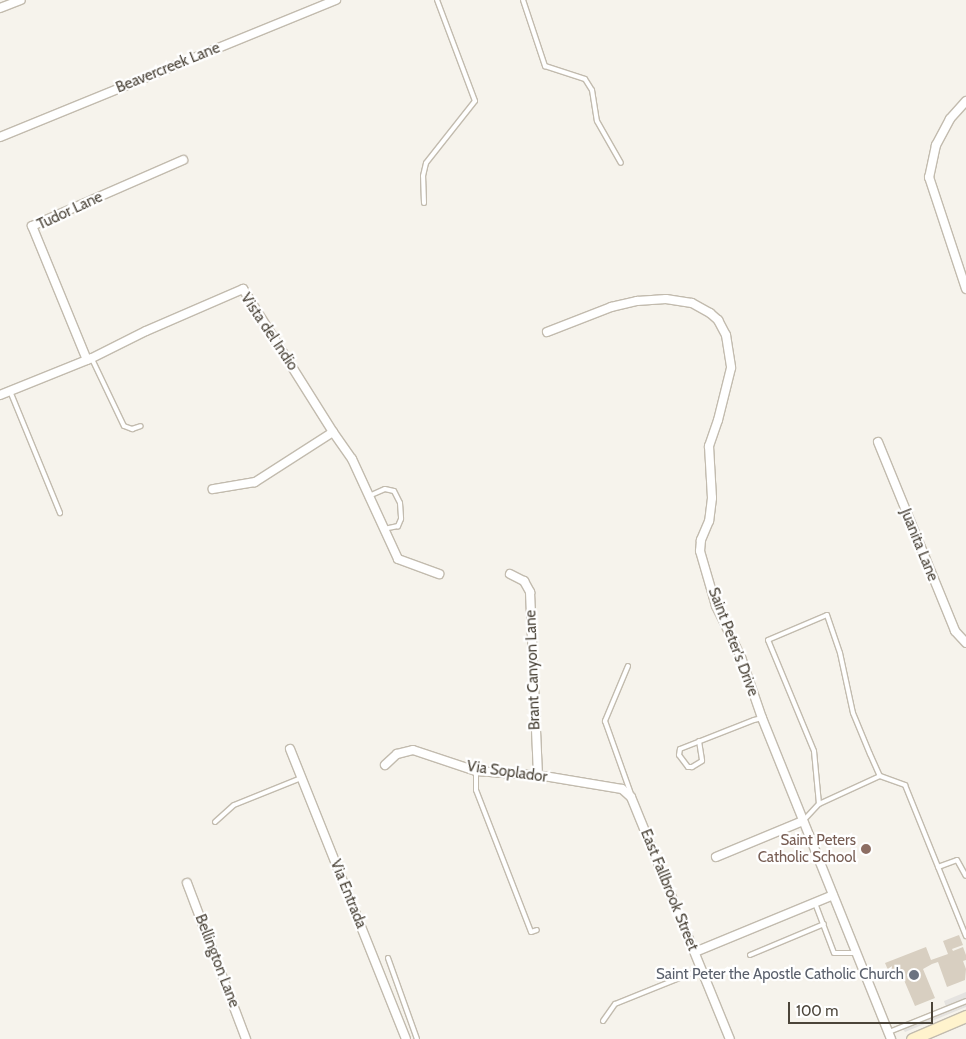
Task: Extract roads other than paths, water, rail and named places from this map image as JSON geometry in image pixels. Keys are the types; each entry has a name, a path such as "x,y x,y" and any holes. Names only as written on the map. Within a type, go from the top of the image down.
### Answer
{"main road":[{"path":"912,1039 966,1016"}],"street":[{"path":"0,8 21,0"},
{"name":"Beavercreek Lane","path":"0,136 336,0"},
{"path":"966,101 950,119 936,145 928,177 966,289"},
{"name":"Tudor Lane","path":"89,359 32,226 183,160"},
{"name":"Vista del Indio","path":"0,395 89,359 146,331 243,289 333,432"},
{"name":"Saint Peter's Drive","path":"547,332 611,307 637,301 666,299 692,303 710,312 718,320 726,335 731,368 718,420 709,446 712,498 709,521 701,540 700,552 716,606 741,657 762,718 890,1036"},
{"path":"213,490 255,482 333,432 352,459 398,559 439,574"},
{"name":"Juanita Lane","path":"878,442 954,631 966,643"},
{"name":"Brant Canyon Lane","path":"510,574 524,581 530,592 538,776"},
{"name":"Via Entrada","path":"290,750 406,1039"},
{"name":"Via Soplador","path":"386,765 397,754 413,750 476,771 538,776 622,789 632,797"},
{"name":"East Fallbrook Street","path":"632,797 730,1039"},
{"path":"716,857 803,822"},
{"name":"Bellington Lane","path":"187,883 246,1039"},
{"path":"695,952 833,895"}],"lane":[{"path":"424,203 423,176 426,163 475,101 437,0"},
{"path":"523,0 545,66 585,79 592,90 597,121 621,163"},
{"path":"89,359 121,421 132,429 141,426"},
{"path":"10,391 60,513"},
{"path":"369,496 385,490 394,491 400,503 401,519 398,526 384,530"},
{"path":"819,804 814,751 768,640 827,615 840,653 854,713 880,776"},
{"path":"628,666 605,721 632,797"},
{"path":"700,741 702,761 692,767 688,767 680,755 680,749 700,741 762,718"},
{"path":"476,771 476,790 531,932 537,930"},
{"path":"803,822 819,804 880,776 905,785 966,936"},
{"path":"215,822 234,806 301,778"},
{"path":"938,867 957,860 966,876"},
{"path":"815,902 834,953 856,953"},
{"path":"750,955 824,924"},
{"path":"388,958 417,1039"},
{"path":"603,1021 615,1004 702,969"},
{"path":"890,1036 966,1002"}],"place":[{"name":"Saint Peters Catholic School","path":"866,849"},
{"name":"Saint Peter the Apostle Catholic Church","path":"914,975"}]}
